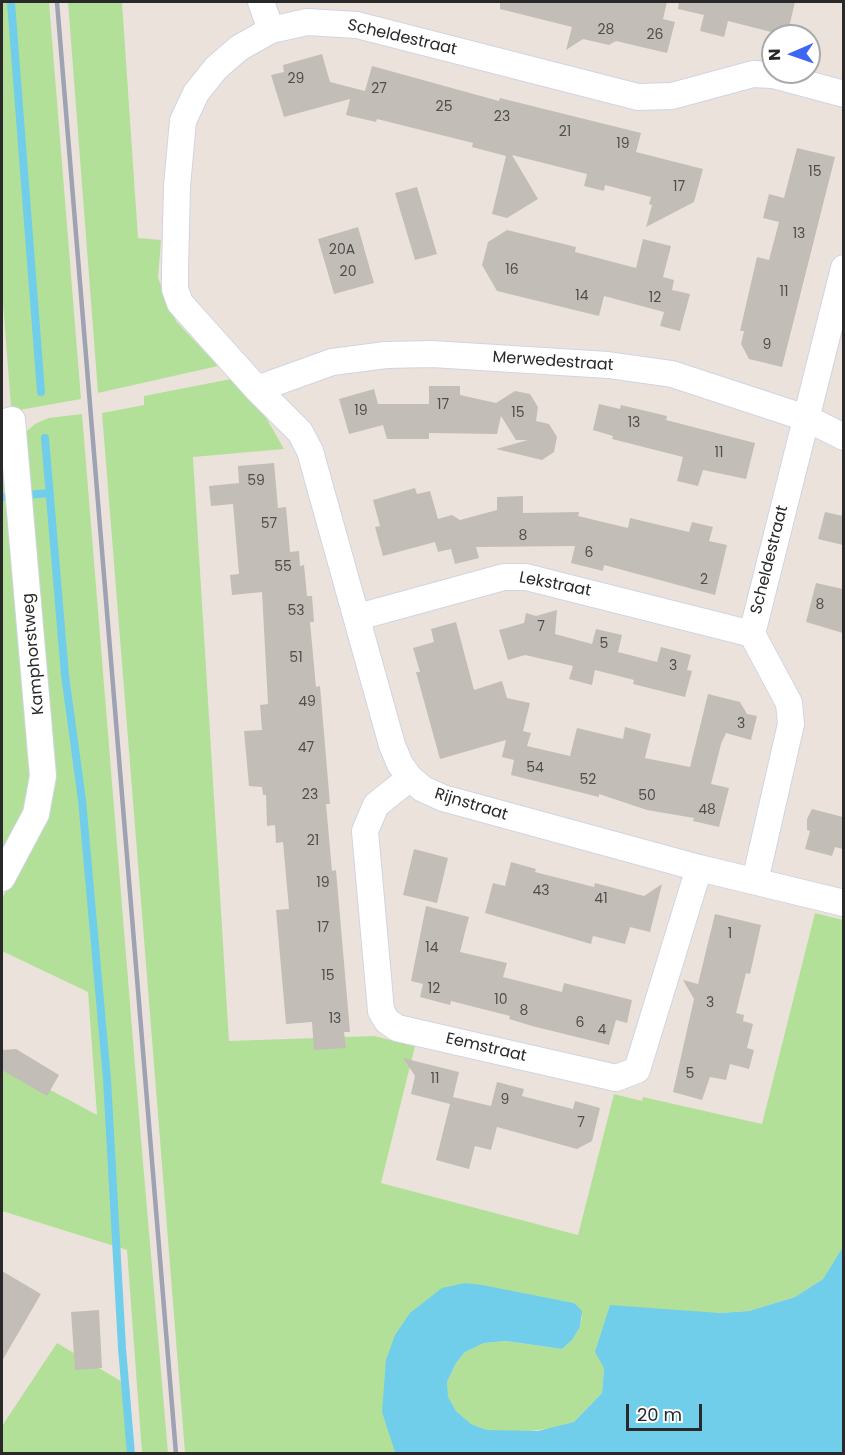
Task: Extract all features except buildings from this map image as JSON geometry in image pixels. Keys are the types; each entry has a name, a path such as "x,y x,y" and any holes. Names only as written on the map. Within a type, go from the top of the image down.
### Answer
{"street":[{"path":"261,2 271,30"},
{"name":"Scheldestraat","path":"257,389 180,303 175,289 177,186 183,121 196,93 216,68 239,48 271,30 307,22 357,25 638,97 672,96 753,74 773,75 843,94"},
{"name":"Scheldestraat","path":"755,881 791,724 789,703 752,634 843,268"},
{"name":"Merwedestraat","path":"257,389 332,362 386,355 432,354 608,365 672,375 806,418 843,437"},
{"name":"Rijnstraat","path":"257,389 300,432 310,451 392,745 400,764 410,778 423,789 443,798 699,868 843,903"},
{"name":"Kamphorstweg","path":"2,878 36,814 43,776 7,421"},
{"name":"Lekstraat","path":"358,617 504,577 526,577 752,634"},
{"name":"Eemstraat","path":"410,778 376,805 365,831 381,1011 387,1021 397,1028 616,1078 637,1070 699,868"}],"green space":[{"path":"2,2 49,2 81,399 14,411 11,406 2,291"},
{"path":"68,2 122,2 138,238 161,240 158,278 176,321 218,366 98,393"},
{"path":"231,379 264,414 284,449 193,457 229,1041 374,1036 415,1046 381,1183 578,1235 614,1094 642,1101 643,1097 762,1124 815,913 843,920 843,1247 839,1255 823,1279 795,1297 749,1311 720,1313 604,1368 602,1393 574,1422 560,1427 516,1433 487,1430 471,1424 456,1411 447,1397 447,1382 456,1363 465,1352 484,1343 506,1341 562,1349 572,1340 580,1327 582,1317 574,1303 465,1283 396,1453 185,1453 102,413 144,405 144,396"},
{"path":"82,414 168,1453 142,1453 127,1250 2,1211 2,1064 97,1115 88,992 2,951 2,899 45,815 23,443 27,431 35,424 48,418"},
{"path":"2,438 35,788 2,867"},
{"path":"57,1343 129,1386 134,1453 2,1454 2,1426"}],"water":[{"path":"843,1247 843,1453 395,1452 382,1412 386,1360 395,1335 410,1313 442,1288 465,1283 482,1285 574,1303 582,1311 580,1327 572,1340 562,1349 506,1341 484,1343 465,1352 456,1363 447,1382 448,1397 456,1411 471,1424 487,1430 538,1431 574,1422 602,1393 604,1368 595,1352 610,1305 720,1313 749,1311 795,1297 823,1279"}],"waterway":[{"path":"11,2 41,392"},
{"path":"45,438 65,675 82,800 107,1079 122,1348 131,1454"},
{"path":"2,497 50,493"}],"railway":[{"path":"57,2 176,1454"}]}
